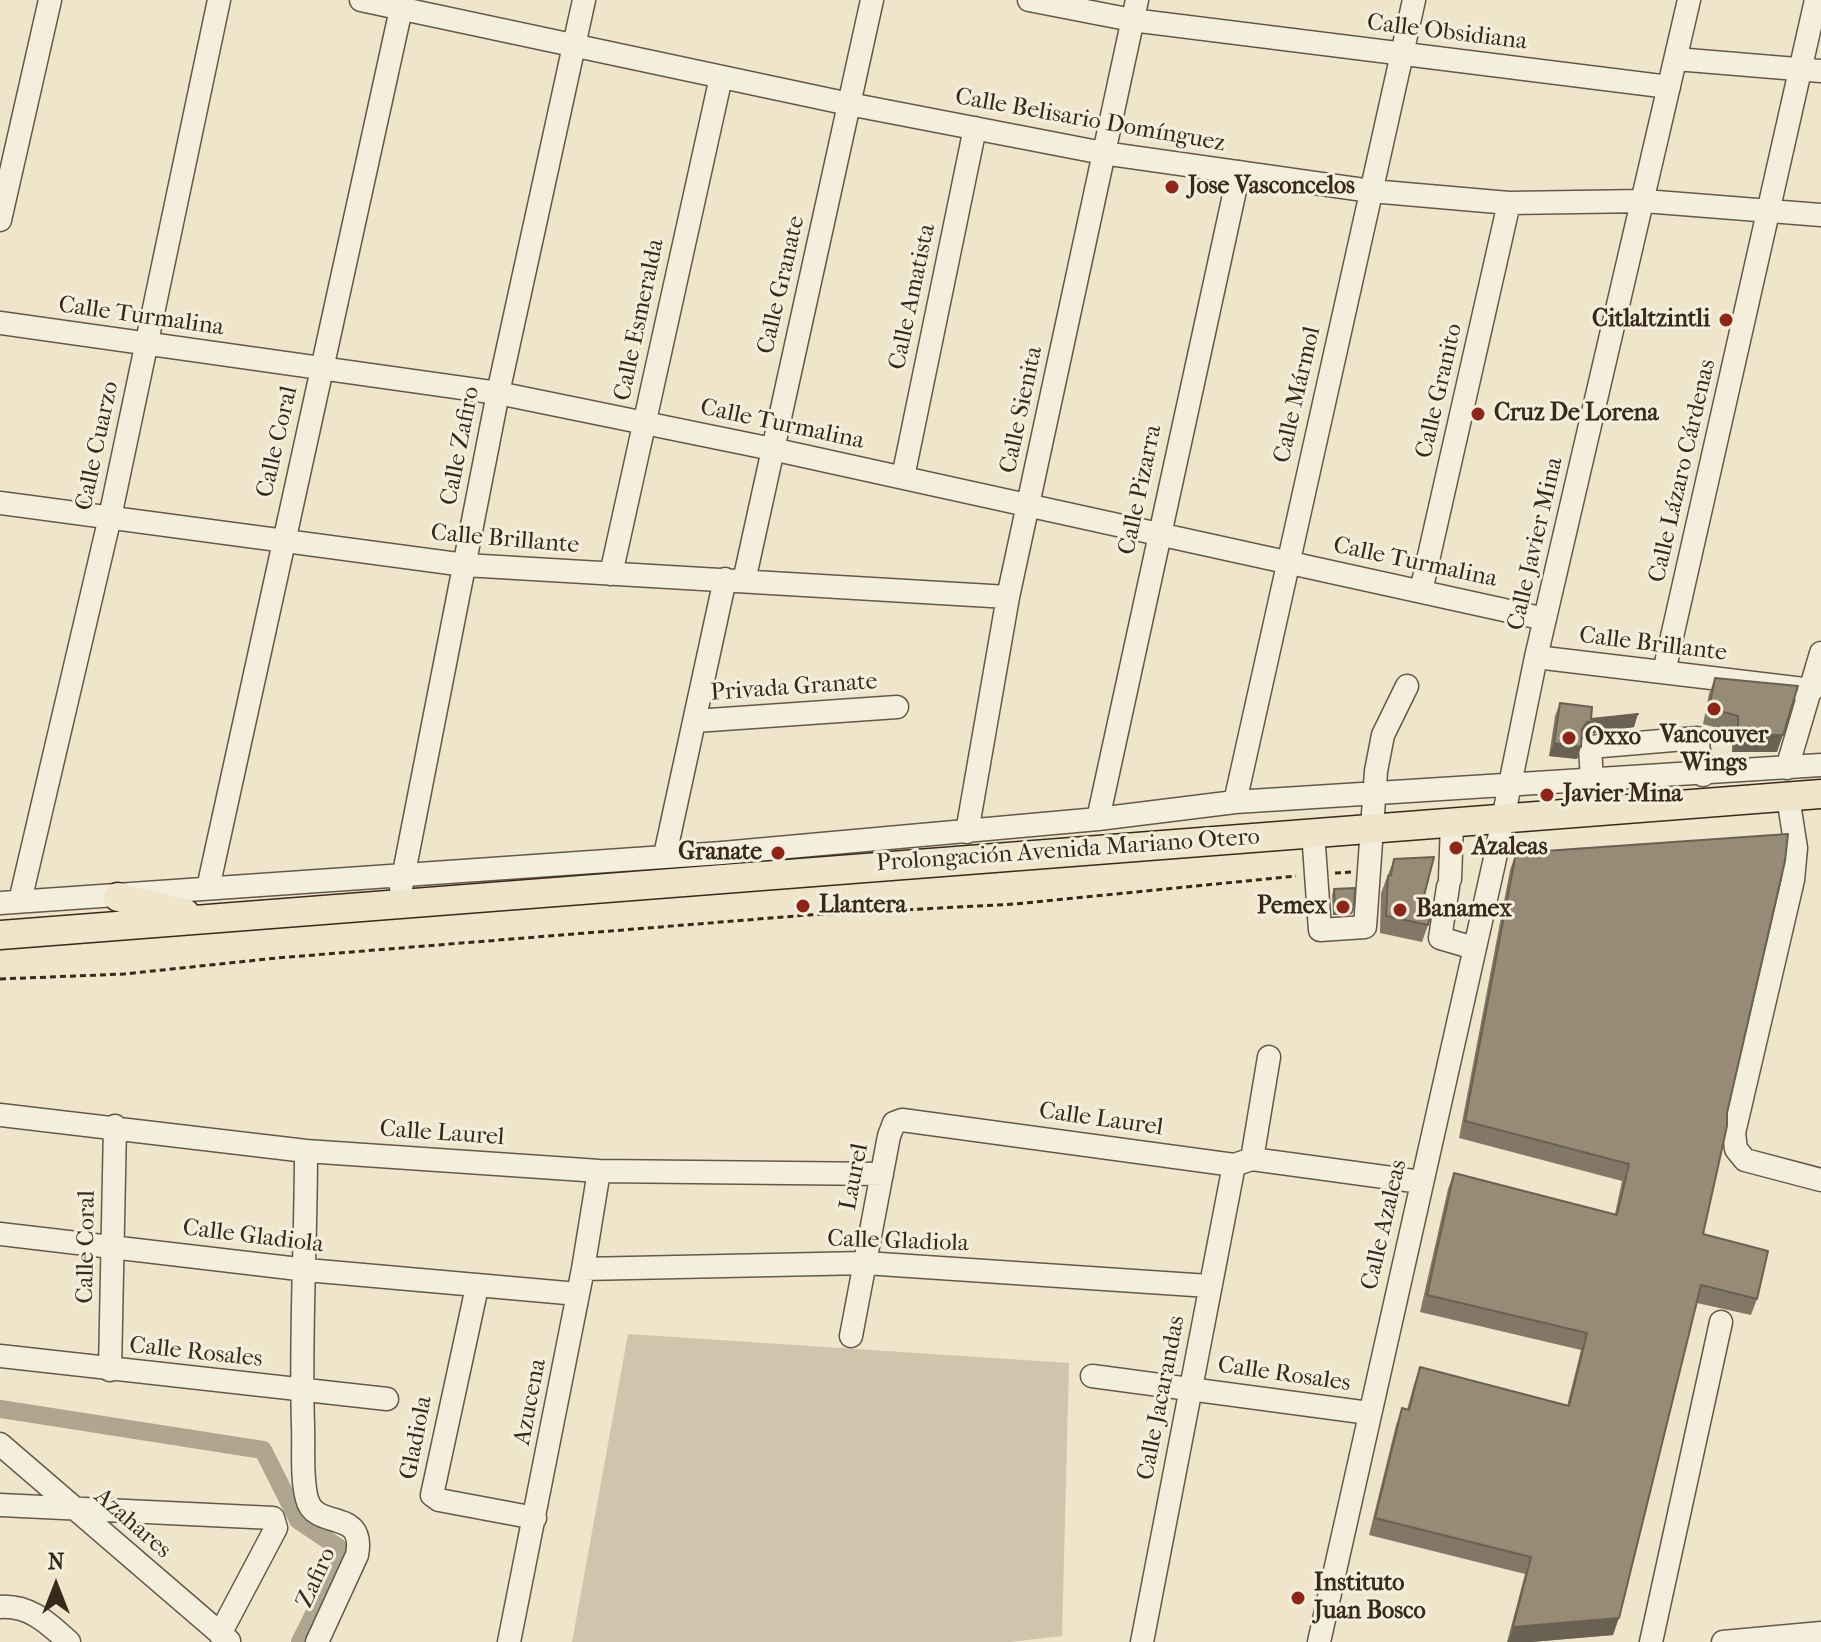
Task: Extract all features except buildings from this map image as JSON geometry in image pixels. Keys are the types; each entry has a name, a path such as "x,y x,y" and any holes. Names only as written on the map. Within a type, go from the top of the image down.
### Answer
{"main road":[{"name":"Prolongación Avenida Mariano Otero","path":"0,935 1821,794"},
{"path":"118,897 205,918"}],"street":[{"path":"0,220 50,0"},
{"name":"Calle Cuarzo","path":"10,902 110,517 219,0"},
{"name":"Calle Belisario Domínguez","path":"361,0 849,104 1103,153 1371,191 1509,203 1644,201 1821,215"},
{"path":"467,23 472,0"},
{"name":"Calle Zafiro","path":"397,905 498,393 584,0"},
{"name":"Calle Granate","path":"665,855 695,721 772,449 872,0"},
{"name":"Calle Obsidiana","path":"1029,0 1134,10 1403,54 1669,87"},
{"name":"Calle Mármol","path":"1235,802 1286,562 1414,0"},
{"name":"Calle Javier Mina","path":"1502,820 1536,657 1689,0"},
{"name":"Calle Lázaro Cárdenas","path":"1664,672 1768,209 1811,70 1816,0"},
{"name":"Calle Coral","path":"208,888 401,9"},
{"name":"Calle Sienita","path":"967,832 1008,597 1134,10"},
{"path":"1676,59 1811,70"},
{"name":"Calle Esmeralda","path":"611,574 721,77"},
{"name":"Calle Amatista","path":"903,477 975,128"},
{"name":"Calle Pizarra","path":"1098,819 1157,534 1239,172"},
{"name":"Calle Granito","path":"1421,591 1509,203"},
{"name":"Calle Turmalina","path":"0,323 498,393 903,477 1545,619"},
{"name":"Calle Brillante","path":"0,503 465,565 1008,597"},
{"path":"1787,768 1821,653"},
{"name":"Calle Brillante","path":"1536,657 1812,690"},
{"path":"1313,832 1320,930 1365,927 1376,771 1383,735 1407,686"},
{"name":"Privada Granate","path":"695,721 897,707"},
{"path":"1592,780 1590,747 1697,738 1703,775"},
{"path":"10,902 118,897 208,888 722,853 1098,819 1235,802 1703,775 1821,765"},
{"path":"1788,797 1796,848 1793,880 1734,1133 1736,1149 1745,1160 1821,1180"},
{"path":"1181,809 1181,843"},
{"name":"Calle Azaleas","path":"1319,1642 1502,820"},
{"path":"1452,823 1449,883 1440,938 1474,948"},
{"path":"314,881 316,911"},
{"path":"1243,1162 1269,1057"},
{"name":"Calle Laurel","path":"0,1115 115,1126 306,1151 599,1171 882,1174"},
{"name":"Calle Laurel","path":"894,1123 911,1120 1421,1182"},
{"name":"Laurel","path":"851,1336 894,1123"},
{"name":"Calle Coral","path":"110,1370 115,1126"},
{"path":"302,1391 307,1270 306,1151"},
{"name":"Calle Jacarandas","path":"1142,1642 1209,1286 1243,1162"},
{"name":"Azucena","path":"509,1642 583,1269 599,1171"},
{"name":"Calle Gladiola","path":"0,1234 307,1270 578,1294"},
{"name":"Calle Gladiola","path":"583,1269 865,1263 1209,1286"},
{"name":"Gladiola","path":"477,1287 432,1495 439,1500 535,1518"},
{"path":"1651,1642 1721,1322"},
{"name":"Calle Rosales","path":"0,1356 387,1399"},
{"name":"Calle Rosales","path":"1092,1376 1369,1413"},
{"name":"Zafiro","path":"302,1391 306,1497 317,1512 352,1527 359,1541 357,1555 317,1642"},
{"name":"Azahares","path":"0,1444 15,1453 74,1509 225,1638"},
{"path":"0,1505 271,1517 277,1522 225,1638"},
{"path":"0,1607 15,1606 39,1615 69,1642"},
{"path":"1723,1642 1821,1633"}],"path":[{"path":"0,979 124,974 277,958 808,915 1015,904 1370,871"}],"shaded area":[{"path":"628,1334 1069,1363 1062,1636 1009,1642 572,1642"}],"waterway":[{"path":"0,1409 263,1450 298,1520 338,1547 338,1566 300,1642"}],"place":[{"name":"Jose Vasconcelos","path":"1172,187"},
{"name":"Citlaltzintli","path":"1726,320"},
{"name":"Cruz De Lorena","path":"1478,414"},
{"name":"Vancouver Wings","path":"1714,709"},
{"name":"Oxxo","path":"1569,738"},
{"name":"Javier Mina","path":"1547,795"},
{"name":"Azaleas","path":"1456,848"},
{"name":"Granate","path":"778,853"},
{"name":"Llantera","path":"803,906"},
{"name":"Pemex","path":"1343,907"},
{"name":"Banamex","path":"1400,910"},
{"name":"Instituto Juan Bosco","path":"1298,1598"}]}
